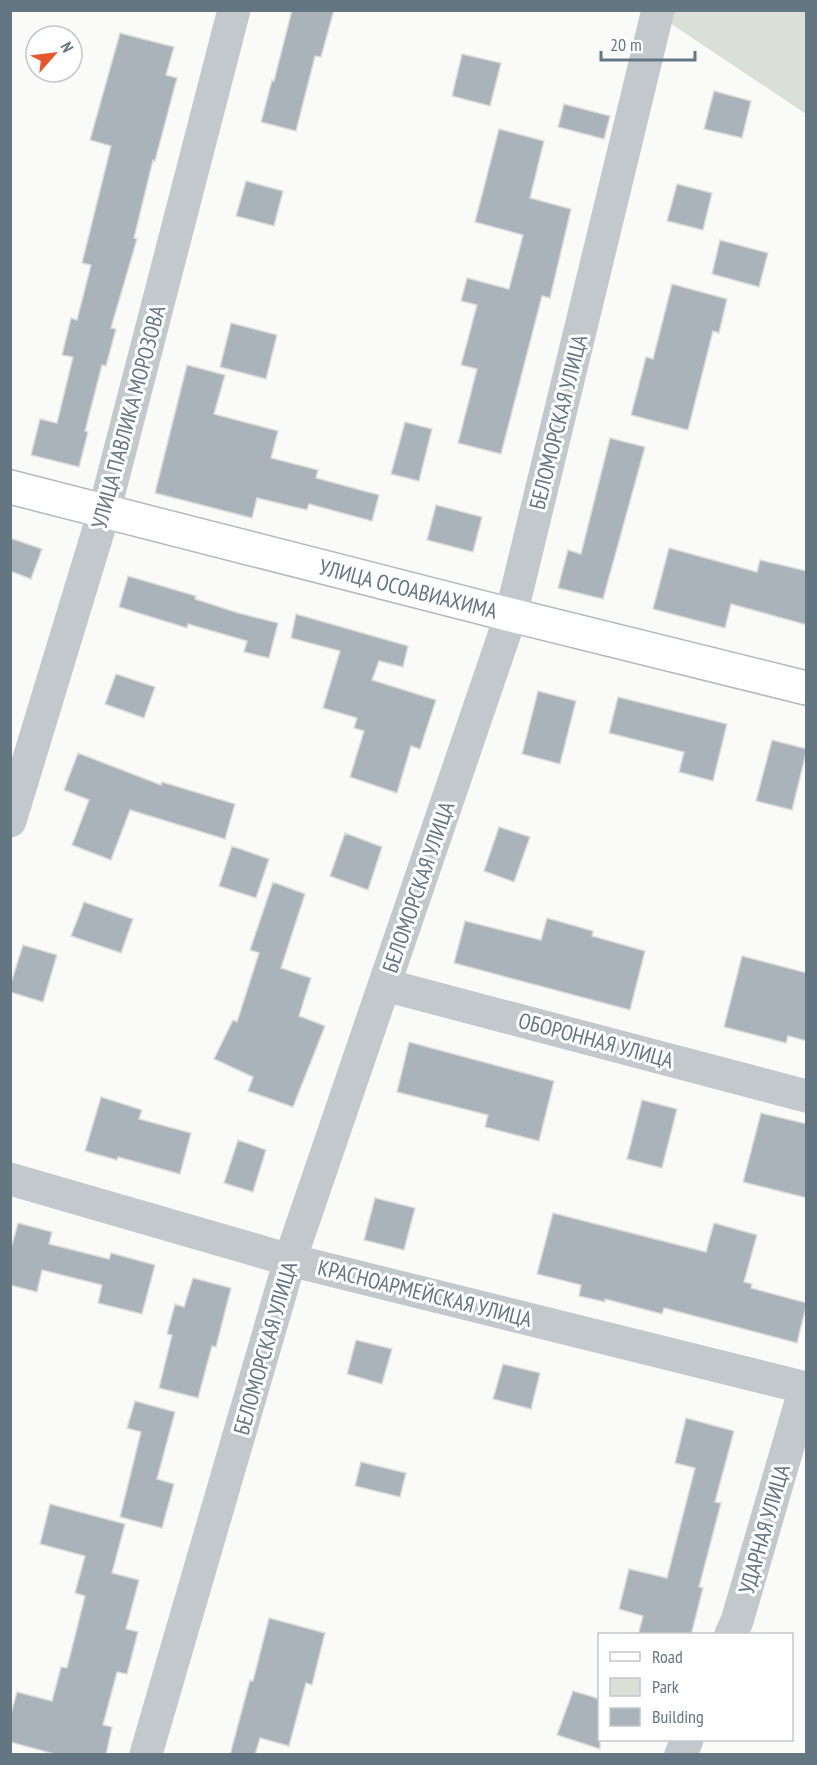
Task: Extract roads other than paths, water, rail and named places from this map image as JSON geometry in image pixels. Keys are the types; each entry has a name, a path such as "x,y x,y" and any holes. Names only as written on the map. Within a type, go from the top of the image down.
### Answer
{"street":[{"name":"УЛИЦА ПАВЛИКА МОРОЗОВА","path":"10,821 104,512 234,10"},
{"name":"БЕЛОМОРСКАЯ УЛИЦА","path":"146,1755 290,1260 511,615 658,10"},
{"name":"УЛИЦА ОСОАВИАХИМА","path":"10,487 807,688"},
{"name":"ОБОРОННАЯ УЛИЦА","path":"385,985 807,1096"},
{"name":"КРАСНОАРМЕЙСКАЯ УЛИЦА","path":"10,1179 290,1260 806,1388"},
{"name":"УДАРНАЯ УЛИЦА","path":"732,1633 741,1610 806,1388"},
{"path":"681,1755 687,1741"}]}
